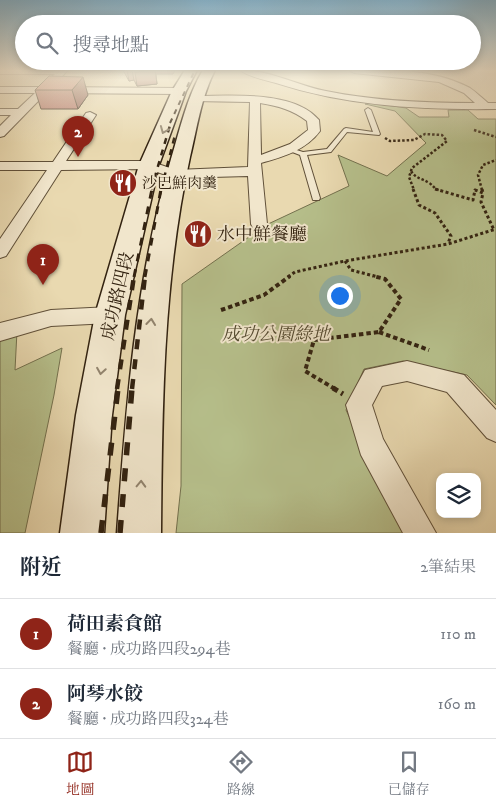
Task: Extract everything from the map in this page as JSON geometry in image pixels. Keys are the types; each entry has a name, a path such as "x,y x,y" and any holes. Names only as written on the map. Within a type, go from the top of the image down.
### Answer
{"main road":[{"name":"成功路四段","path":"82,533 94,415 110,315 162,170 186,95"},
{"name":"成功路四段","path":"139,533 144,397 162,170"}],"street":[{"path":"0,133 39,95"},
{"path":"246,95 255,166 259,224"},
{"path":"0,166 162,170 255,166 304,142 314,131 313,120 302,110 267,95"},
{"path":"332,95 414,105 496,106"},
{"path":"472,95 485,106"},
{"path":"0,112 23,112"},
{"path":"0,252 90,115"},
{"path":"0,332 51,318 110,315"},
{"path":"420,533 368,437 359,405 374,377 407,371 455,383 496,429"}],"lane":[{"path":"290,150 303,154 329,151 346,130 377,134 368,110"},
{"path":"303,154 316,198"}],"path":[{"path":"474,130 496,137"},
{"path":"377,134 390,141 414,140 425,134 442,136 447,141 411,171 409,177 419,205 435,214 451,236 448,244"},
{"path":"220,310 264,294 295,272 344,261 448,244 495,230 481,202 483,193 478,175 483,165 496,160"},
{"path":"411,171 415,177 430,183 435,189 473,200 475,190 483,193"},
{"path":"344,261 351,270 385,279 401,299 379,332"},
{"path":"351,399 305,371 314,340 379,332 428,350"}],"green space":[{"name":"成功公園綠地","path":"372,103 406,108 419,117 449,117 448,110 468,110 478,119 496,119 496,405 467,375 403,361 364,369 346,410 405,533 176,533 181,486 182,284 266,225 349,186 338,155 387,176 426,143 395,111 365,104"},
{"path":"17,331 15,370 62,348 25,533 0,533 0,336"}],"railway":[{"path":"170,123 183,95"},
{"path":"151,190 171,122"},
{"path":"161,190 175,135"},
{"path":"134,277 152,189"},
{"path":"145,277 161,189"},
{"path":"117,389 134,276"},
{"path":"132,389 145,276"},
{"path":"101,533 118,388"},
{"path":"120,533 132,388"}],"place":[{"name":"阿琴水餃","path":"78,157"},
{"name":"沙巴鮮肉羹","path":"123,183"},
{"name":"水中鮮餐廳","path":"198,234"},
{"name":"荷田素食館","path":"43,285"}]}
